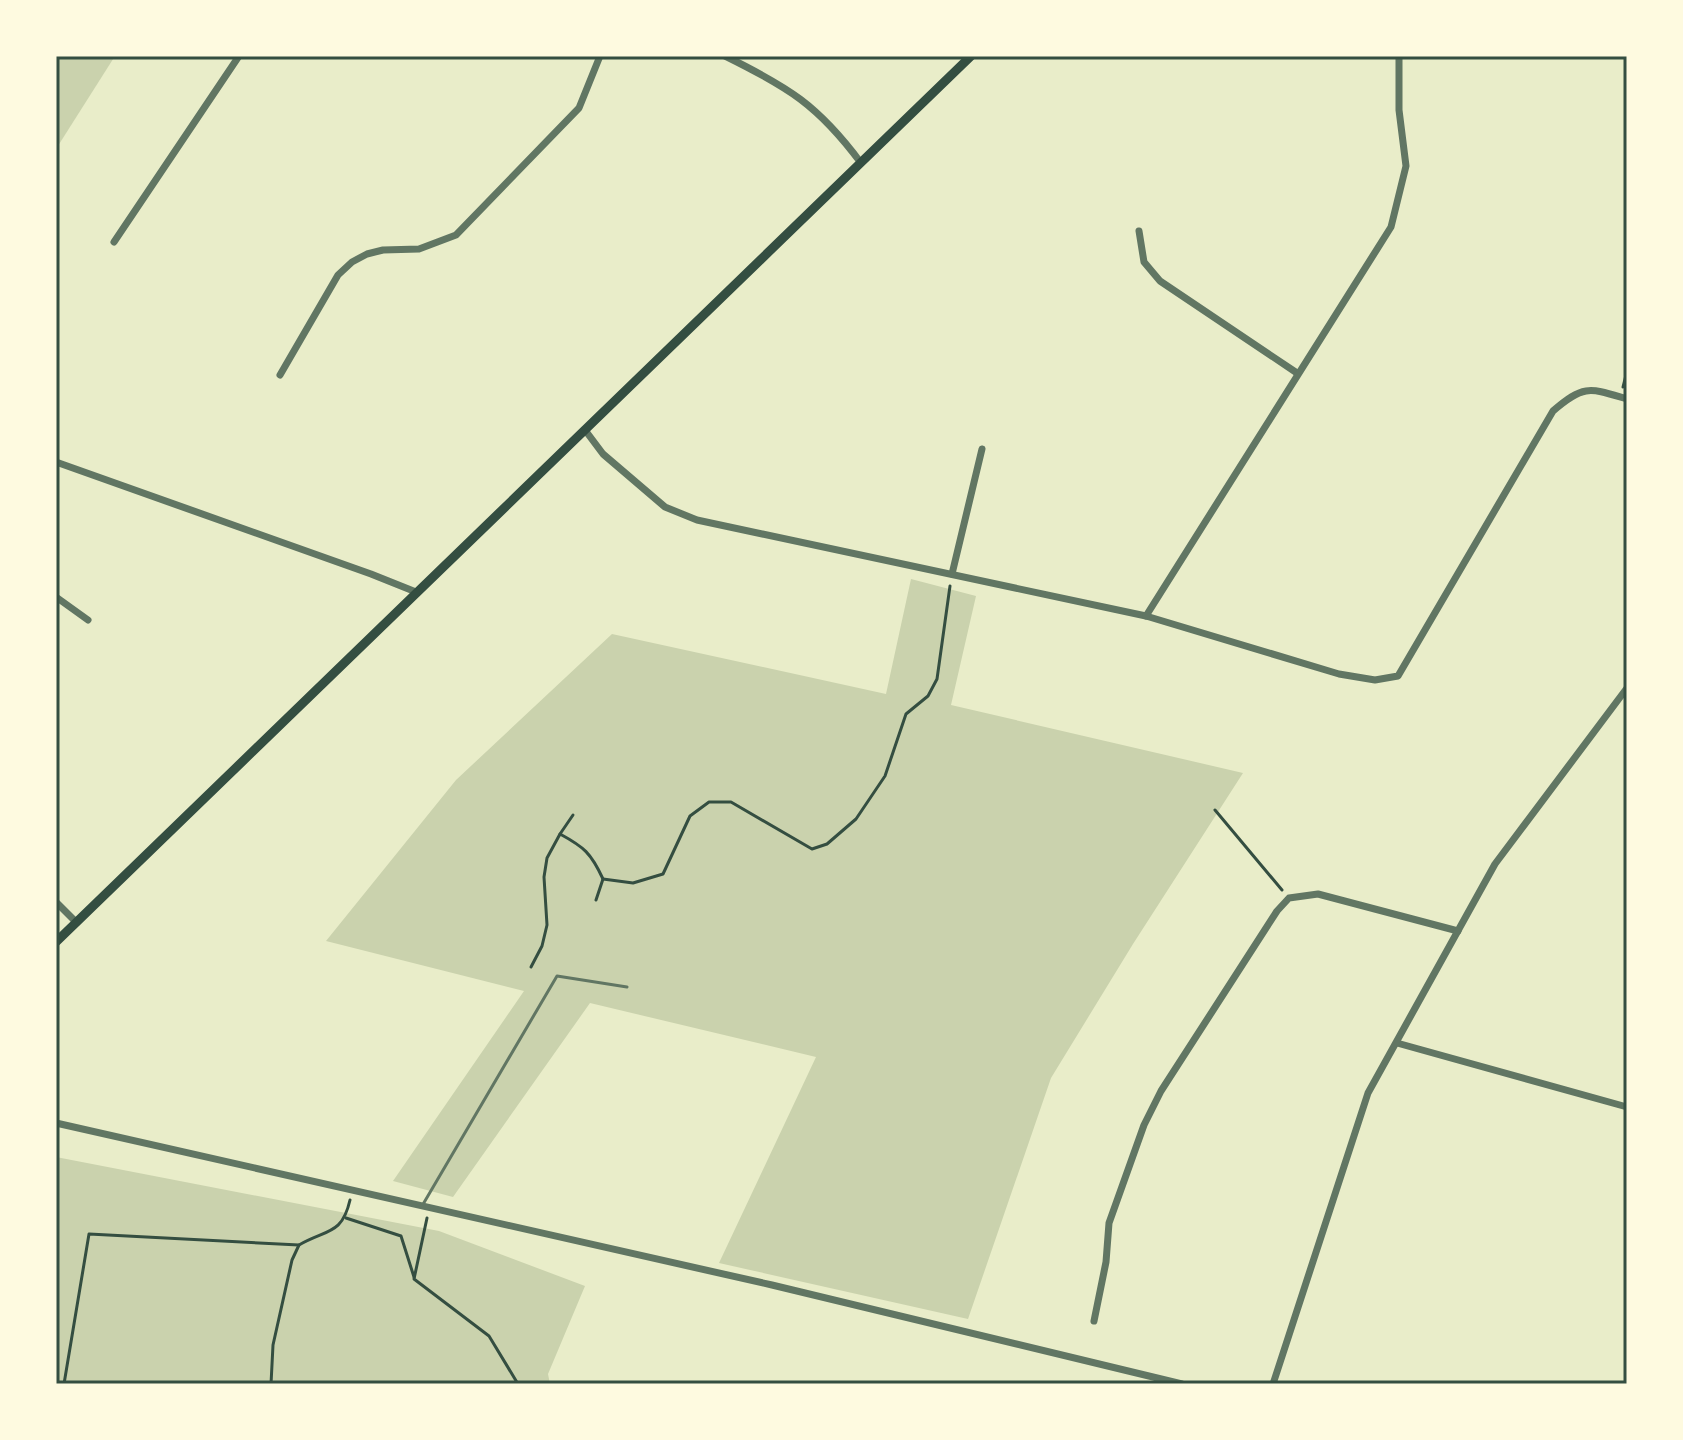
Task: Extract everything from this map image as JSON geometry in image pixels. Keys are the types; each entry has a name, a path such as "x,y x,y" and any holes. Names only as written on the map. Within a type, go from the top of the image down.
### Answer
{"main road":[{"path":"56,942 971,56"}],"street":[{"path":"114,242 239,56"},
{"path":"280,375 338,275 367,254 383,250 419,249 456,235 579,108 600,56"},
{"path":"725,56 793,91 820,114 861,163"},
{"path":"1146,616 1391,227 1406,166 1399,110 1399,56"},
{"path":"1139,231 1144,262 1160,281 1297,373"},
{"path":"585,430 603,454 665,507 697,520 1146,616 1339,674 1375,680 1398,676 1553,411 1568,397 1591,388 1623,398"},
{"path":"952,574 982,449"},
{"path":"56,462 416,592"},
{"path":"56,597 88,620"},
{"path":"1273,1384 1368,1093 1495,864 1627,688"},
{"path":"1094,1321 1106,1262 1109,1223 1144,1125 1169,1078 1277,911 1289,898 1318,894 1458,931"},
{"path":"56,902 76,922"},
{"path":"1397,1043 1627,1107"},
{"path":"56,1123 920,1319 1182,1384"}],"lane":[{"path":"426,1207 557,976 627,987"}],"path":[{"path":"1623,398 1627,371"},
{"path":"603,879 633,883 663,874 690,816 709,802 731,802 812,849 827,844 856,819 885,776 906,714 928,696 937,679 952,574"},
{"path":"1215,810 1289,898"},
{"path":"531,967 542,946 547,925 544,877 547,858 573,815"},
{"path":"560,834 583,847 594,859 603,879 596,900"},
{"path":"64,1384 89,1234 299,1245 332,1231 346,1218 352,1191"},
{"path":"414,1279 426,1207"},
{"path":"346,1218 401,1236 414,1279 489,1336 518,1384"},
{"path":"271,1384 273,1345 292,1260 299,1245"}],"green space":[{"path":"56,56 115,56 56,149"},
{"path":"911,579 976,596 951,705 1243,773 1051,1078 968,1319 719,1263 816,1057 590,1003 453,1197 393,1181 524,991 326,941 456,780 612,634 886,694"},
{"path":"56,1157 439,1231 585,1286 548,1374 550,1384 56,1384"}]}
